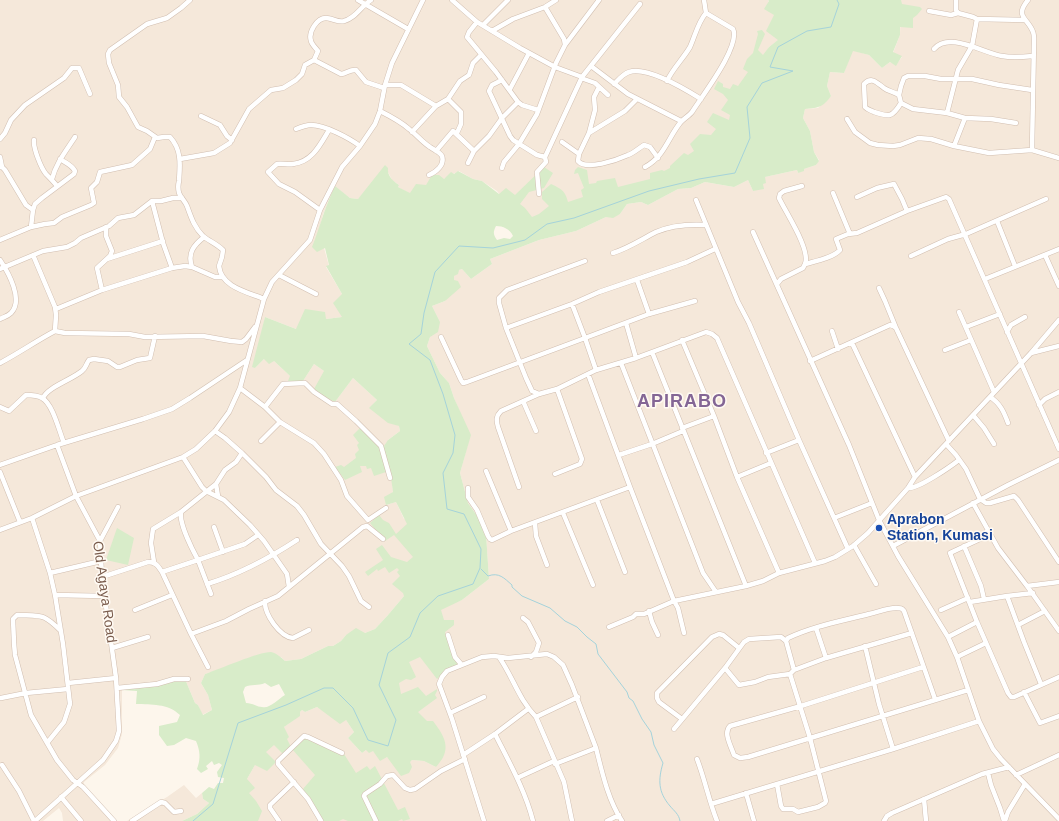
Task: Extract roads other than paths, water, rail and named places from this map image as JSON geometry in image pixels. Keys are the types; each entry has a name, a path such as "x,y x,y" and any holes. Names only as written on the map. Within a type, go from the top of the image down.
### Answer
{"street":[{"path":"190,0 167,18 147,24 110,50 108,54 109,63 118,84 119,96 138,127 155,137 170,137 178,149 180,159 178,188 198,230 204,237 223,250 219,266 223,277 233,287 264,299"},
{"path":"358,0 408,29"},
{"path":"180,159 214,153 230,143 249,109 271,90 283,88 296,80 302,74 305,64 314,60 318,51 311,41 314,26 324,18 344,21 355,15 364,4 371,0"},
{"path":"0,530 32,518 76,496 183,457 196,449 214,431 229,412 240,388 264,299 272,282 310,240 320,210 342,167 360,146 375,124 380,111 392,62 422,0"},
{"path":"452,0 477,22 555,67 589,80 600,87 608,95"},
{"path":"483,25 508,0"},
{"path":"492,31 522,14 546,7 556,0"},
{"path":"502,168 504,162 519,144 538,110 565,45 599,0"},
{"path":"667,81 672,70 690,45 701,19 706,13 704,0"},
{"path":"956,0 956,10 958,13"},
{"path":"1027,1 1022,10 1022,14 1024,20 1033,32 1032,150"},
{"path":"539,194 537,172 545,164 545,157 581,77 640,4"},
{"path":"546,7 564,39 565,45"},
{"path":"929,11 951,15 958,13 977,19 1024,20"},
{"path":"645,167 658,158 681,121 687,118 692,112 723,65 735,39 735,32 733,29 706,13"},
{"path":"947,113 958,70 972,46 977,19"},
{"path":"477,22 467,37 510,89 518,102 522,105 538,110"},
{"path":"934,49 948,41 972,46 1002,56 1033,56"},
{"path":"510,89 529,53"},
{"path":"412,132 436,106 448,99 460,81 469,76 473,63 481,55"},
{"path":"314,60 341,74 356,70 366,82 385,86 401,85 436,106"},
{"path":"591,66 628,94 681,121"},
{"path":"0,139 5,133 11,120 25,105 64,78 72,68 79,68 90,94"},
{"path":"614,84 625,74 630,72 648,73 701,99"},
{"path":"899,95 885,88 874,80 870,80 864,84 865,107 868,110 880,115 889,116 895,112 901,103 899,95 904,78 908,76 924,76 941,79 972,79 998,85 1032,90"},
{"path":"502,80 492,85 488,91 510,136 519,144 537,155 545,157"},
{"path":"600,87 594,97 595,110 589,133 579,154 579,163 590,166 629,155 644,145 650,147 658,158"},
{"path":"448,99 461,112 461,124 456,134"},
{"path":"589,133 625,110 637,99"},
{"path":"468,163 474,151 489,136 502,118 518,102"},
{"path":"901,103 913,109 947,113 965,118 991,119 1016,123"},
{"path":"380,111 401,122 442,157 438,171 429,175"},
{"path":"201,116 220,126 232,140"},
{"path":"954,146 965,118"},
{"path":"847,119 855,132 870,142 878,145 900,146 918,138 989,153 1032,150 1059,158"},
{"path":"296,129 310,125 317,126 349,138 360,146"},
{"path":"320,210 295,192 279,184 268,172 277,164 293,164 308,159 329,130"},
{"path":"436,151 453,131 474,151"},
{"path":"52,179 54,170 60,159 75,137"},
{"path":"0,240 31,228 45,224 54,224 62,217 91,205 94,203 94,200 91,188 98,182 100,172 132,165 150,149 155,137"},
{"path":"34,140 34,147 45,172 57,186"},
{"path":"562,142 579,154"},
{"path":"0,158 1,167 26,205 33,210"},
{"path":"31,228 33,210 38,201 57,186 72,177 76,171 60,159"},
{"path":"857,197 877,188 894,184 907,211"},
{"path":"777,284 781,279 803,268 807,259 796,229 779,198 780,194 784,191 802,186"},
{"path":"833,193 850,234"},
{"path":"805,264 839,252 840,250 836,240 850,234 857,233 907,211 946,197 949,199 966,234 1059,449"},
{"path":"2,268 42,251 67,248 81,238 106,227 118,218 134,215 152,201 182,198"},
{"path":"911,256 948,239 966,234 1046,199"},
{"path":"696,200 715,249 738,302 749,323 798,440 848,549"},
{"path":"152,201 172,268"},
{"path":"997,221 1014,266"},
{"path":"613,253 624,249 658,231 674,226 691,224 706,225"},
{"path":"102,290 97,268 110,256 112,251 106,236 106,227"},
{"path":"96,231 106,236"},
{"path":"753,232 849,445 879,520 948,637 957,657 979,721 992,749 1059,819"},
{"path":"192,267 191,260 193,248 204,237"},
{"path":"106,259 163,241"},
{"path":"506,328 572,304 599,292 687,262 715,249"},
{"path":"985,279 1059,249"},
{"path":"33,255 56,309 55,330"},
{"path":"1045,255 1059,286"},
{"path":"0,260 2,268 15,289 16,301 13,311 0,319"},
{"path":"539,394 532,391 506,328 499,298 507,290 585,261"},
{"path":"56,309 102,290 172,268 185,266 192,267 215,277 223,277"},
{"path":"279,275 316,294"},
{"path":"637,280 649,314"},
{"path":"879,288 947,442 966,469 980,499 986,503 990,503 1014,496 1059,562"},
{"path":"441,337 463,382 467,382 649,314 695,301"},
{"path":"572,304 596,370"},
{"path":"959,312 994,392"},
{"path":"966,327 1000,314"},
{"path":"1008,332 1011,325 1025,317"},
{"path":"609,627 633,617 636,614 644,614 674,601 746,586 763,581 779,573 825,561 835,557 854,545 868,533 908,488 915,477 1021,364 1059,320"},
{"path":"626,323 636,358"},
{"path":"810,361 890,325 896,328"},
{"path":"55,330 65,333 119,333 141,337 203,336 242,342 256,326"},
{"path":"0,364 55,330"},
{"path":"832,331 838,349"},
{"path":"520,487 501,438 496,420 497,415 501,411 596,370 636,358 704,332 712,334 717,338 766,453 816,563"},
{"path":"43,398 48,390 68,381 82,371 89,360 94,359 108,361 117,367 120,367 137,360 150,358 155,336"},
{"path":"682,340 714,416 737,477 779,573"},
{"path":"945,350 971,340"},
{"path":"852,343 915,477"},
{"path":"1031,353 1059,346"},
{"path":"652,352 683,430 701,470 746,586"},
{"path":"0,465 57,445 172,409 247,360"},
{"path":"621,363 703,573 716,592"},
{"path":"588,374 630,487 678,608 684,633"},
{"path":"265,407 283,384 305,384 332,404 337,404 381,446 390,478"},
{"path":"240,388 265,407 280,422 314,443 324,454 341,480 347,496 368,520 368,526 383,539"},
{"path":"555,474 580,464 582,459 557,388"},
{"path":"1036,398 1045,398 1059,392"},
{"path":"0,407 9,411 26,395 34,395 43,398 49,405 64,443"},
{"path":"990,397 997,401 1002,408 1008,423"},
{"path":"1039,405 1045,398"},
{"path":"523,401 536,431"},
{"path":"973,415 984,428 994,444"},
{"path":"619,455 652,444 714,416"},
{"path":"261,441 280,422"},
{"path":"214,431 226,438 266,477 276,490 297,506 317,538 349,576 360,601 369,607"},
{"path":"766,453 798,440"},
{"name":"Old Agaya Road","path":"35,821 103,760 116,741 119,731 116,678 104,596 100,541 76,496 57,445"},
{"path":"208,667 162,572 154,562 151,543 153,529 181,512 216,484 225,470 236,462 242,453"},
{"path":"183,457 202,487 206,491 224,500 246,520 264,541 287,574 297,580"},
{"path":"908,488 916,486 960,460"},
{"path":"893,546 980,499 1059,460"},
{"path":"737,477 771,463"},
{"path":"486,471 511,531"},
{"path":"0,472 20,522"},
{"path":"216,484 218,496"},
{"path":"468,488 468,497 477,510 489,538 492,540 511,531 630,487"},
{"path":"598,500 625,572"},
{"path":"834,518 872,503"},
{"path":"973,503 998,548 1033,593 1059,631"},
{"path":"100,541 118,507"},
{"path":"368,520 386,508"},
{"path":"181,512 180,516 184,528 211,594"},
{"path":"563,513 593,585"},
{"path":"32,518 50,573 55,595 70,704 64,722 47,743"},
{"path":"535,523 536,536 547,565"},
{"path":"191,634 226,622 265,601 278,596 357,531 368,526"},
{"path":"214,527 223,552"},
{"path":"988,530 983,537 950,553 977,622 1011,697 1059,677"},
{"path":"162,572 245,544 258,535"},
{"path":"207,584 255,566 297,540"},
{"path":"854,545 876,584"},
{"path":"964,546 981,586 984,599"},
{"path":"50,573 101,561"},
{"path":"102,577 148,562 154,562"},
{"path":"287,574 289,587"},
{"path":"1027,586 1059,582"},
{"path":"941,610 969,600 1033,593"},
{"path":"55,595 104,596"},
{"path":"135,610 172,595"},
{"path":"1008,596 1041,684"},
{"path":"265,601 266,611 284,636 293,638 310,630"},
{"path":"786,641 794,635 841,620 872,614 887,609 903,609 935,699"},
{"path":"649,611 658,635"},
{"path":"1018,626 1045,611"},
{"path":"61,631 50,620 43,616 17,615 14,617 15,655 31,715 57,760 73,780 78,783 114,821"},
{"path":"523,618 528,622 539,643 536,652 531,656"},
{"path":"948,637 977,622"},
{"path":"816,628 826,658"},
{"path":"725,668 739,685 792,672 826,658 912,633"},
{"path":"682,719 659,702 657,693 712,637 719,634 723,635 738,648"},
{"path":"448,635 455,657 461,664"},
{"path":"112,648 148,637"},
{"path":"674,729 725,668 738,648 744,642 749,639 757,640 768,637 781,637 786,641 792,672 826,801 818,807 798,812 793,809 783,809 781,806 778,784"},
{"path":"957,657 986,643"},
{"path":"865,646 873,682 893,750"},
{"path":"483,821 450,712 439,684 447,671 461,664 482,657 508,658 547,654 554,657 563,665 578,697 596,748 609,793 622,821"},
{"path":"499,657 507,668 528,709 536,717 564,782 572,821"},
{"path":"507,668 508,658"},
{"path":"923,667 801,706 730,726 727,729 727,733 734,755 740,758 755,755 968,690"},
{"path":"68,683 116,678"},
{"path":"117,688 156,684 174,679 188,679"},
{"path":"1,698 26,693 68,690"},
{"path":"1024,692 1040,723 1059,716"},
{"path":"450,712 484,697"},
{"path":"536,717 578,697"},
{"path":"376,821 364,796 380,784 387,776 393,775 404,788 415,790 441,771 464,757 528,709"},
{"path":"711,804 819,773 979,721"},
{"path":"495,734 518,778 532,821"},
{"path":"321,821 308,799 278,764 278,761 304,736 342,753"},
{"path":"518,778 555,762 596,748"},
{"path":"1016,775 1059,755"},
{"path":"697,760 706,783 717,821"},
{"path":"2,765 19,791 35,821"},
{"path":"884,821 887,816 892,813 917,802 988,773 1009,767"},
{"path":"988,773 1004,821"},
{"path":"279,821 270,808 270,805 294,782"},
{"path":"1004,821 1025,784"},
{"path":"746,793 754,821"},
{"path":"61,797 81,821"},
{"path":"924,799 926,821"},
{"path":"132,821 161,802 165,803 174,812 181,812"},
{"path":"917,802 924,805"},
{"path":"607,821 619,815"}],"waterway":[{"path":"193,821 213,804 238,723 286,705 324,688 333,688 353,708 368,740 388,746 396,720 379,685 388,653 410,637 420,613 438,596 473,584 480,568 481,549 464,514 447,509 443,473 453,453 455,435 443,394 430,360 409,344 421,334 424,313 435,272 459,246 493,248 525,240 547,224 574,218 649,191 699,179 735,173 750,138 747,107 762,83 793,71 770,67 778,47 807,31 831,27 839,4 837,0"},
{"path":"481,569 488,576 501,576 522,596 550,608 565,621 577,627 596,644 598,654 627,692 629,698 633,701 642,719 651,732 654,745 663,763 660,775 661,791 666,801 677,814 680,821"}],"place":[{"name":"Aprabon Station, Kumasi","path":"879,528"}],"district":[{"name":"APIRABO","path":"682,402"}]}
